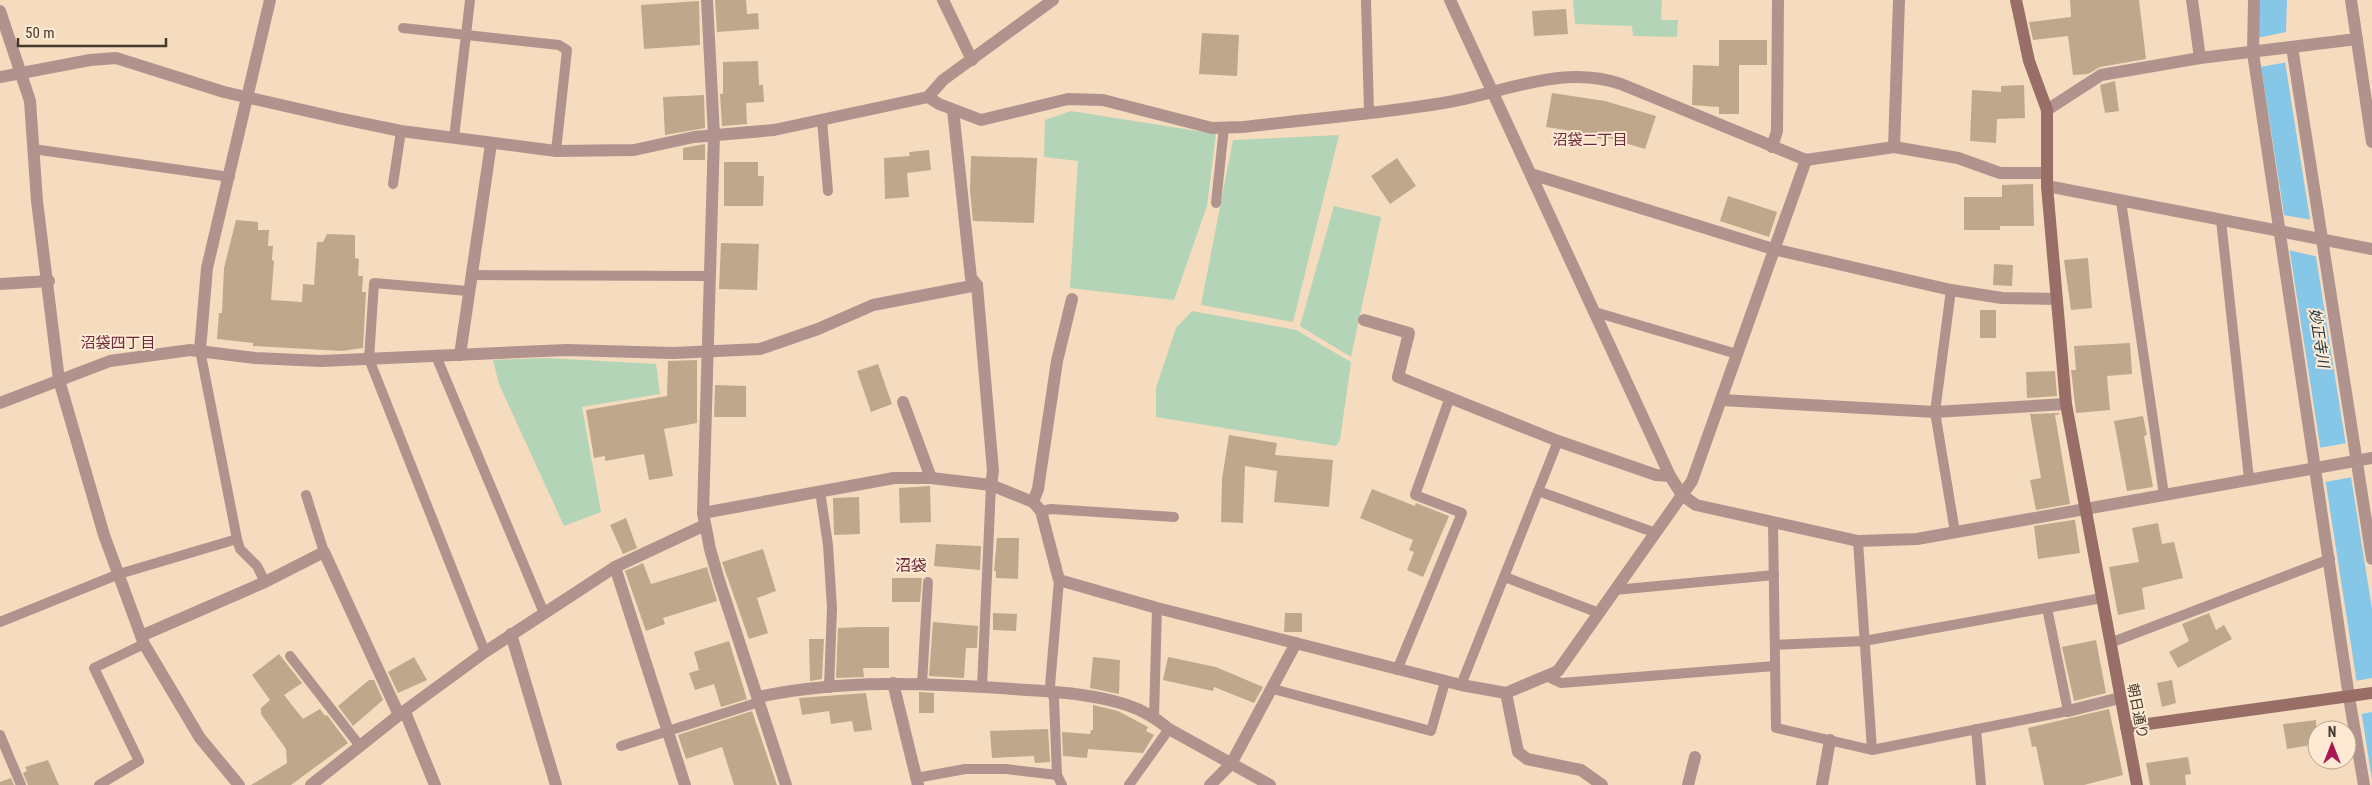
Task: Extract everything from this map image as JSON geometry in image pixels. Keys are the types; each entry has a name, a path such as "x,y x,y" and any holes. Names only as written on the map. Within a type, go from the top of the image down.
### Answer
{"street":[{"path":"200,350 207,268 216,223 230,177 270,0"},
{"path":"707,0 714,136 704,519 718,577 786,785"},
{"path":"943,0 972,60"},
{"path":"0,77 90,60 116,58 224,92 401,131 556,151 634,150 714,136 774,130 928,97 943,80 1052,0"},
{"path":"1450,0 1670,476 1682,495 1696,505 1858,541 1917,539 2372,458"},
{"path":"1772,147 1777,131 1778,0"},
{"path":"1894,147 1898,0"},
{"path":"2016,0 2029,61 2047,110 2101,75 2200,58 2256,53 2357,39"},
{"path":"2192,0 2200,58"},
{"path":"2254,0 2256,53 2319,467 2330,559 2354,696 2364,785"},
{"path":"2351,0 2372,142"},
{"path":"0,11 23,73 30,101 36,201 60,380 104,536 142,640 200,738 239,785"},
{"path":"2290,48 2353,462 2372,559"},
{"path":"928,97 938,104 981,120 1068,99 1103,100 1212,128 1444,103 1545,79 1579,75 1602,77 1806,160 1894,147 1958,158 2000,173 2047,180 2121,200 2318,240 2372,249"},
{"path":"953,110 971,278 977,286 993,471 991,486"},
{"name":"朝日通り","path":"2047,110 2047,180 2066,404 2137,785"},
{"path":"460,355 491,144"},
{"path":"1072,298 1056,361 1037,506 1060,580 1157,608 1444,682 1506,693 1558,671 1692,481 1806,160"},
{"path":"1531,174 1773,249 1951,290 2002,298 2056,299"},
{"path":"0,284 48,281"},
{"path":"0,403 110,361 200,350 255,358 321,361 566,350 673,354 760,349 818,329 874,305 977,286"},
{"path":"1364,320 1409,333 1398,377 1558,441 1656,475 1670,476"},
{"path":"1721,400 1934,412 2066,404"},
{"path":"903,402 930,478"},
{"path":"311,785 402,713 511,634 615,567 704,519 820,491 894,478 930,478 991,486 1037,506"},
{"path":"142,640 324,552 435,785"},
{"path":"615,567 685,785"},
{"path":"511,634 556,785"},
{"path":"1210,785 1231,764 1273,689 1296,643"},
{"path":"758,699 782,692 893,683 1052,692 1114,701 1154,717 1169,729 1270,785"},
{"path":"893,683 917,781"},
{"path":"1506,693 1518,752 1527,759 1582,770 1602,785"},
{"path":"2126,727 2372,693"},
{"path":"2068,711 2120,698"},
{"path":"1822,785 1830,740"},
{"path":"1688,785 1695,757"}],"lane":[{"path":"454,138 470,0"},
{"path":"1366,0 1369,112"},
{"path":"403,28 559,45 567,50 556,151"},
{"path":"822,120 828,191"},
{"path":"1216,204 1224,127"},
{"path":"392,184 401,131"},
{"path":"33,149 230,177"},
{"path":"2121,200 2164,495"},
{"path":"2221,220 2249,479"},
{"path":"471,275 710,276"},
{"path":"468,291 374,282 369,359 485,652"},
{"path":"1951,290 1934,412 1954,532"},
{"path":"1595,312 1736,354"},
{"path":"200,350 237,539 240,548 257,566 265,582"},
{"path":"436,356 544,613"},
{"path":"1397,670 1462,513 1415,495 1450,397"},
{"path":"1461,685 1558,441"},
{"path":"982,687 991,486"},
{"path":"820,491 828,545 832,608 829,688"},
{"path":"1538,491 1656,533"},
{"path":"306,495 324,552"},
{"path":"1037,506 1051,509 1174,517"},
{"path":"1773,522 1776,728 1872,750 2068,711 2047,608"},
{"path":"0,622 119,574 237,539"},
{"path":"1858,541 1872,750"},
{"path":"2110,643 2330,559"},
{"path":"1615,590 1774,575"},
{"path":"1505,577 1599,613"},
{"path":"1060,580 1050,686 1054,699 1057,775 1062,785"},
{"path":"922,684 928,582"},
{"path":"1775,645 1864,641 2102,598"},
{"path":"1154,717 1157,608"},
{"path":"99,785 139,761 94,668 142,640"},
{"path":"290,656 360,746"},
{"path":"1546,676 1562,683 1775,666"},
{"path":"1273,689 1431,732 1444,682"},
{"path":"621,746 758,699"},
{"path":"1129,785 1169,729"},
{"path":"1976,729 1982,785"},
{"path":"0,735 20,785"},
{"path":"917,781 965,769 1006,769 1057,775"}],"green space":[{"path":"1573,0 1662,0 1661,20 1678,20 1677,37 1633,36 1632,26 1575,24"},
{"path":"1071,111 1216,134 1207,206 1174,300 1070,288 1078,161 1044,157 1045,120"},
{"path":"1339,135 1293,322 1201,305 1233,140"},
{"path":"1334,206 1381,217 1351,357 1300,326"},
{"path":"1192,311 1296,330 1351,362 1340,440 1336,446 1156,417 1156,388 1176,328"},
{"path":"545,358 656,364 660,394 582,407 601,512 564,526 499,384 493,360"}],"water":[{"name":"妙正寺川","path":"2260,0 2287,0 2285,62 2372,609 2372,780 2261,66 2257,36"}],"pier":[{"path":"2286,32 2288,62 2260,67 2257,38"},
{"path":"2283,215 2313,220 2319,257 2288,250"},
{"path":"2347,443 2353,477 2325,482 2319,448"},
{"path":"2372,678 2372,712 2361,714 2355,681"}],"building":[{"path":"715,0 746,0 747,14 758,13 759,29 717,32"},
{"path":"2070,0 2139,0 2146,59 2100,67 2088,74 2073,75 2068,36 2033,40 2029,22 2071,17"},
{"path":"699,1 700,45 644,49 641,5"},
{"path":"1566,9 1568,34 1534,36 1532,11"},
{"path":"1202,33 1239,35 1237,76 1199,74"},
{"path":"1719,40 1767,40 1767,65 1739,65 1739,114 1719,114 1719,107 1692,105 1693,65 1719,66"},
{"path":"758,61 759,85 763,85 764,102 746,103 747,124 722,126 720,94 723,94 723,62"},
{"path":"2115,81 2119,111 2105,113 2100,85"},
{"path":"2024,85 2025,118 1997,119 1996,143 1970,141 1972,90 2001,92 2001,86"},
{"path":"1552,93 1605,101 1656,116 1645,149 1602,136 1601,139 1578,134 1578,132 1546,127"},
{"path":"704,95 705,128 665,135 663,97"},
{"path":"705,144 705,160 683,160 683,148"},
{"path":"929,150 931,170 907,173 909,197 885,199 884,158 910,156 909,152"},
{"path":"971,156 1037,158 1034,223 973,221 970,191"},
{"path":"1397,158 1416,186 1390,204 1371,176"},
{"path":"724,162 758,162 758,176 764,176 763,206 724,206"},
{"path":"2033,184 2034,226 2000,226 2000,230 1964,230 1964,197 2002,197 2002,185"},
{"path":"1728,196 1777,212 1769,237 1720,221"},
{"path":"236,220 258,222 258,230 269,230 268,246 273,246 272,260 274,261 271,300 302,302 303,284 314,285 317,242 323,242 327,234 355,235 355,258 359,259 358,276 363,276 362,292 366,292 363,348 342,351 253,346 253,343 217,339 219,313 222,313 224,268"},
{"path":"721,243 759,244 757,290 719,289"},
{"path":"2088,258 2092,308 2071,310 2064,260"},
{"path":"1994,264 2013,265 2012,286 1993,285"},
{"path":"1980,310 1996,310 1996,338 1980,338"},
{"path":"2130,343 2132,374 2107,376 2110,410 2076,413 2071,370 2076,370 2074,346"},
{"path":"697,360 697,423 664,429 673,476 649,480 644,454 605,461 605,456 594,458 586,410 667,396 668,361"},
{"path":"878,364 892,404 871,412 857,371"},
{"path":"2055,371 2057,396 2027,398 2026,372"},
{"path":"715,385 746,386 746,417 714,417"},
{"path":"2059,413 2055,415 2070,504 2036,510 2030,480 2041,478 2030,414"},
{"path":"2143,416 2147,435 2144,436 2153,487 2127,491 2114,421"},
{"path":"1229,435 1277,443 1275,455 1333,460 1329,507 1274,502 1277,471 1245,466 1243,523 1221,522 1222,479"},
{"path":"930,486 931,522 900,523 899,488"},
{"path":"1372,489 1415,506 1416,503 1449,516 1423,577 1407,570 1414,552 1409,550 1413,540 1360,518"},
{"path":"859,497 860,534 834,535 833,498"},
{"path":"626,518 637,548 623,554 610,525"},
{"path":"2075,520 2080,553 2038,559 2034,526"},
{"path":"2158,523 2162,544 2174,542 2183,578 2142,588 2145,609 2118,615 2109,567 2139,562 2132,528"},
{"path":"997,538 1019,538 1018,579 996,578 996,571 994,571"},
{"path":"936,544 981,546 980,570 934,566"},
{"path":"763,549 776,591 757,598 768,633 749,639 722,562"},
{"path":"643,563 651,584 707,567 717,601 663,618 665,624 646,631 625,571"},
{"path":"892,578 922,578 920,602 892,602"},
{"path":"993,613 1017,614 1016,631 993,630"},
{"path":"1285,613 1302,613 1302,632 1284,632"},
{"path":"2209,613 2216,630 2224,625 2232,639 2178,668 2169,652 2189,641 2182,624"},
{"path":"933,622 978,626 977,648 966,648 964,678 929,676"},
{"path":"889,627 889,668 863,668 864,677 836,678 838,628"},
{"path":"809,639 824,639 822,679 810,681"},
{"path":"2096,640 2106,693 2074,701 2062,647"},
{"path":"729,641 747,699 721,707 714,684 695,690 689,673 699,670 694,652"},
{"path":"279,654 302,683 284,695 303,719 320,709 325,716 327,715 348,743 291,785 251,785 287,763 286,749 261,714 261,708 270,700 252,675"},
{"path":"414,657 427,680 398,693 388,672"},
{"path":"1093,657 1120,660 1119,694 1090,688"},
{"path":"1168,657 1216,667 1263,687 1254,703 1214,687 1213,691 1163,680"},
{"path":"369,680 374,680 383,700 353,726 338,706"},
{"path":"2172,680 2176,703 2162,707 2157,683"},
{"path":"919,692 934,693 934,713 919,713"},
{"path":"866,693 872,730 854,732 852,721 831,724 829,711 802,715 799,698"},
{"path":"1093,705 1118,711 1148,727 1146,731 1154,735 1143,753 1088,749 1087,758 1063,756 1062,732 1090,734 1091,730 1093,730"},
{"path":"2109,709 2123,775 2084,785 2044,785 2036,746 2032,747 2028,728"},
{"path":"752,711 777,785 734,785 722,747 686,759 678,735"},
{"path":"2307,721 2307,746 2287,749 2283,724"},
{"path":"1048,729 1050,762 1035,763 1034,756 992,758 990,731"},
{"path":"2188,757 2191,774 2185,775 2186,785 2150,785 2146,763"},
{"path":"48,760 59,785 28,785 23,773 27,771 25,767"},
{"path":"11,778 14,785 0,785 0,782"}],"district":[{"name":"沼袋二丁目","path":"1590,140"},
{"name":"沼袋四丁目","path":"118,343"},
{"name":"沼袋","path":"911,565"}]}
